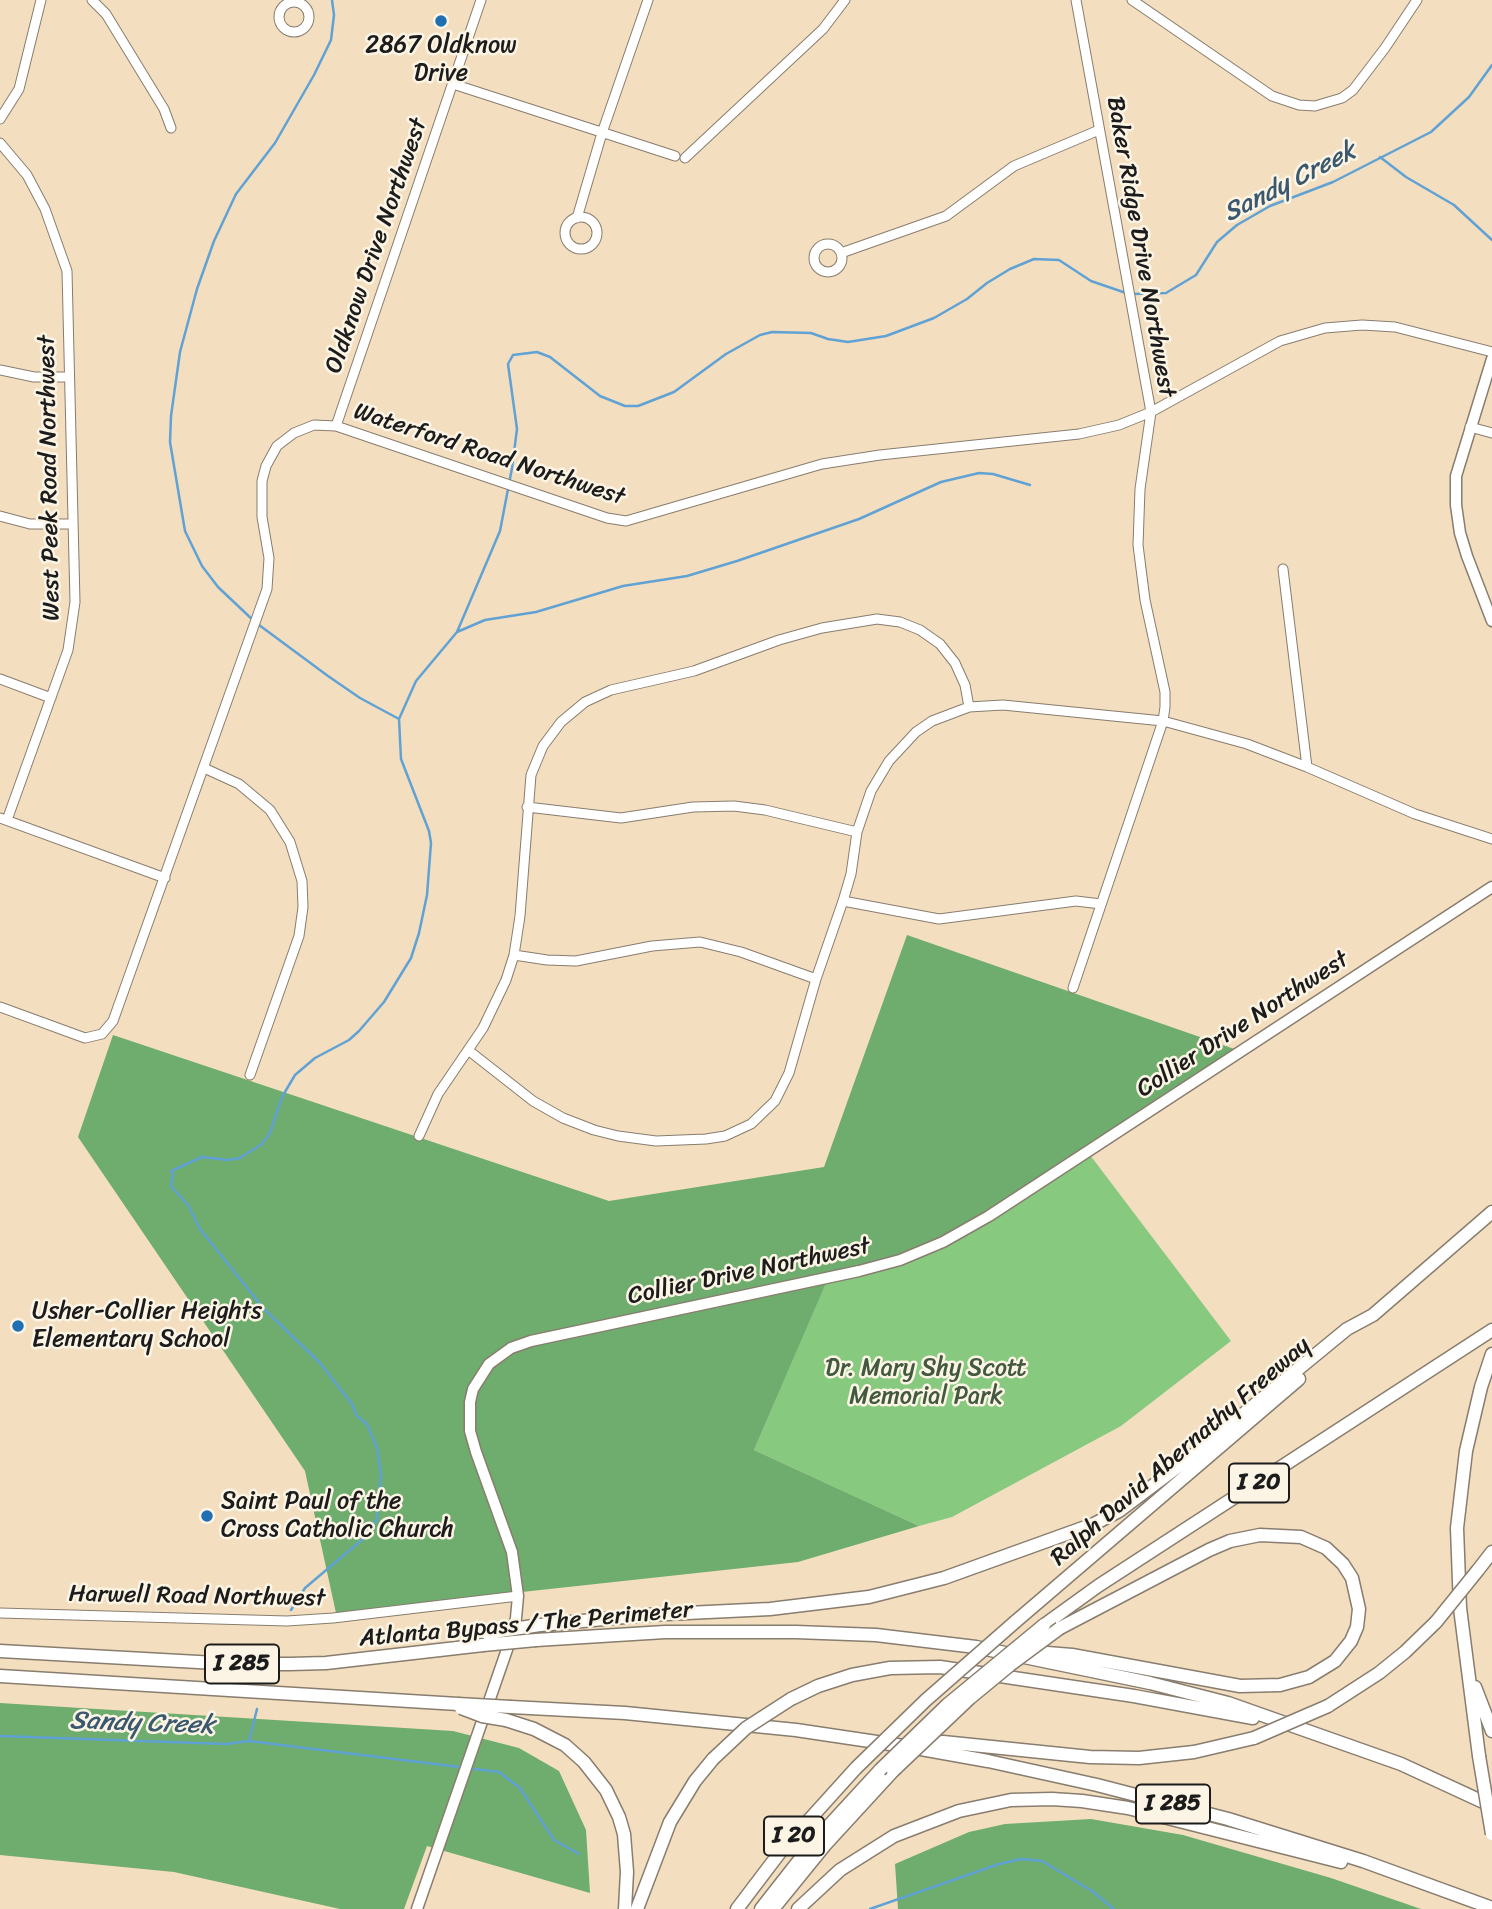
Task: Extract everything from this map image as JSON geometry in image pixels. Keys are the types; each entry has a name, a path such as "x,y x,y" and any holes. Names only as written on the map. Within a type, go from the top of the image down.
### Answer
{"highway":[{"name":"I 20","path":"1373,1315 1492,1212"},
{"name":"Ralph David Abernathy Freeway","path":"737,1909 781,1851 856,1768 926,1700 1373,1315"},
{"path":"484,1639 540,1625 646,1615 760,1609 869,1597 922,1585 1036,1547 1094,1524 1130,1503 1191,1457 1347,1329 1373,1315"},
{"name":"I 20","path":"761,1909 812,1844 886,1771 947,1705 1044,1625 1098,1586 1492,1330"},
{"path":"1492,1354 1471,1427 1460,1486 1457,1562 1464,1640 1492,1834"},
{"path":"773,1909 886,1771 1010,1665 1060,1628 1209,1550 1230,1541 1260,1535 1301,1537 1326,1548 1343,1564 1352,1578 1359,1609 1357,1627 1351,1641 1335,1661 1309,1677 1270,1686 1240,1686 1072,1655 976,1647"},
{"path":"910,1747 943,1742 1090,1758 1139,1758 1194,1752 1254,1738 1328,1706 1379,1673 1436,1622 1492,1552"},
{"name":"Atlanta Bypass / The Perimeter","path":"0,1651 234,1664 290,1664 446,1651 484,1639 536,1640 665,1632 876,1635 976,1647 1172,1688 1228,1703 1401,1765 1492,1806"},
{"path":"1464,1640 1474,1683 1492,1731"},
{"path":"637,1909 670,1822 695,1781 713,1759 746,1728 791,1699 818,1686 852,1675 890,1668 940,1667 1134,1696 1301,1728"},
{"name":"I 285","path":"0,1676 455,1705 482,1716 508,1713 710,1721 910,1747 1048,1774 1159,1800 1296,1839 1492,1908"},
{"path":"508,1713 565,1745 584,1762 606,1790 624,1834 627,1872 625,1909"},
{"path":"798,1909 840,1870 894,1836 959,1811 1011,1800 1033,1799 1082,1801 1128,1808 1429,1885"}],"main road":[{"path":"1492,359 1457,476 1456,505 1467,556 1492,621"},
{"name":"Collier Drive Northwest","path":"417,1909 512,1639 518,1596 512,1552 470,1431 473,1389 480,1375 499,1355 531,1341 869,1268 922,1252 953,1238 1492,887"}],"street":[{"path":"0,119 19,89 41,0"},
{"path":"92,0 106,14 164,108 171,128"},
{"name":"Oldknow Drive Northwest","path":"336,426 481,0"},
{"path":"577,218 602,132 648,0"},
{"path":"453,84 680,157 737,110 822,29 845,0"},
{"name":"Baker Ridge Drive Northwest","path":"1073,988 1163,721 1165,692 1145,600 1138,544 1140,489 1151,412 1076,0"},
{"path":"1132,0 1272,96 1299,105 1315,106 1342,98 1353,90 1385,48 1412,2"},
{"path":"841,253 946,216 1014,166 1099,130"},
{"name":"West Peek Road Northwest","path":"0,143 27,175 45,209 66,271 73,524 73,623 68,650 4,819"},
{"name":"Waterford Road Northwest","path":"0,1007 85,1038 102,1034 113,1021 267,589 269,558 261,494 266,466 277,446 294,433 314,425 336,426 607,518 626,521 822,464 880,455 1079,434 1119,425 1151,412 1280,341 1325,328 1362,325 1395,327 1492,352"},
{"path":"0,370 34,377 69,377"},
{"path":"1470,427 1492,433"},
{"path":"0,516 30,524 73,524"},
{"path":"1283,569 1307,767"},
{"path":"419,1136 439,1094 496,1005 513,955 520,916 531,775 542,746 561,722 585,702 611,690 694,670 779,640 822,628 877,619 900,622 920,630 940,644 955,663 965,685 969,707"},
{"path":"0,679 51,698"},
{"path":"468,1050 533,1101 594,1130 656,1141 725,1136 751,1125 764,1114 782,1089 789,1073 816,979 843,901 857,832 871,792 901,745 932,721 969,707 1003,705 1163,721 1247,744 1415,814 1492,839"},
{"path":"204,768 239,784 270,810 290,842 302,881 303,907 299,936 250,1075"},
{"path":"527,807 621,818 693,807 734,806 765,810 857,832"},
{"path":"4,819 165,878"},
{"path":"843,901 939,919 1076,901 1101,904"},
{"path":"513,955 576,961 652,946 700,942 741,952 816,979"},
{"name":"Harwell Road Northwest","path":"0,1613 287,1621 518,1596"}],"green space":[{"path":"907,935 1243,1052 966,1235 829,1276 754,1450 919,1526 798,1562 522,1592 398,1611 336,1613 305,1471 78,1137 113,1035 609,1201 824,1167"},
{"name":"Dr. Mary Shy Scott Memorial Park","path":"1090,1155 1231,1341 1121,1426 952,1517 919,1526 754,1450 829,1275"},
{"path":"0,1703 453,1731 519,1748 559,1771 586,1830 590,1893 427,1846 404,1909 340,1909 174,1872 0,1855"},
{"path":"1091,1819 1183,1835 1331,1878 1421,1909 898,1909 895,1864 969,1832 1005,1824"}],"waterway":[{"path":"332,0 334,15 331,40 314,75 275,143 236,194 214,241 197,289 180,352 170,442 185,531 202,566 218,587 255,622 328,676 360,698 399,719"},
{"name":"Sandy Creek","path":"1133,294 1166,293 1196,275 1217,242 1237,225 1270,206 1333,182 1431,132 1469,97 1492,65"},
{"name":"Sandy Creek","path":"1380,157 1406,177 1454,205 1492,240"},
{"name":"Sandy Creek","path":"291,1610 305,1588 364,1538 377,1519 381,1474 377,1448 367,1424 357,1416 352,1404 320,1363 264,1309 200,1229 188,1205 171,1186 171,1171 202,1157 228,1160 240,1158 262,1144 270,1133 282,1097 295,1075 315,1058 349,1040 359,1031 384,1002 411,958 427,895 431,843 429,831 401,759 399,719 416,681 457,632 500,531 517,429 508,364 513,355 537,352 550,357 600,396 625,406 638,406 674,392 726,354 760,335 772,332 811,333 848,342 886,336 934,318 1010,269 1034,259 1059,260 1091,281 1126,293"},
{"path":"457,632 485,620 536,612 623,586 687,576 737,561 859,519 941,482 979,473 993,474 1030,485"},
{"name":"Sandy Creek","path":"249,1741 257,1709"},
{"name":"Sandy Creek","path":"0,1736 226,1744 249,1741 459,1767"},
{"path":"474,1769 499,1772 520,1788 554,1840 579,1854"},
{"path":"870,1909 999,1864 1021,1859 1042,1861 1092,1891 1114,1909"}],"place":[{"name":"2867 Oldknow Drive","path":"441,21"},
{"name":"Usher-Collier Heights Elementary School","path":"18,1326"},
{"name":"Saint Paul of the Cross Catholic Church","path":"207,1516"}]}
